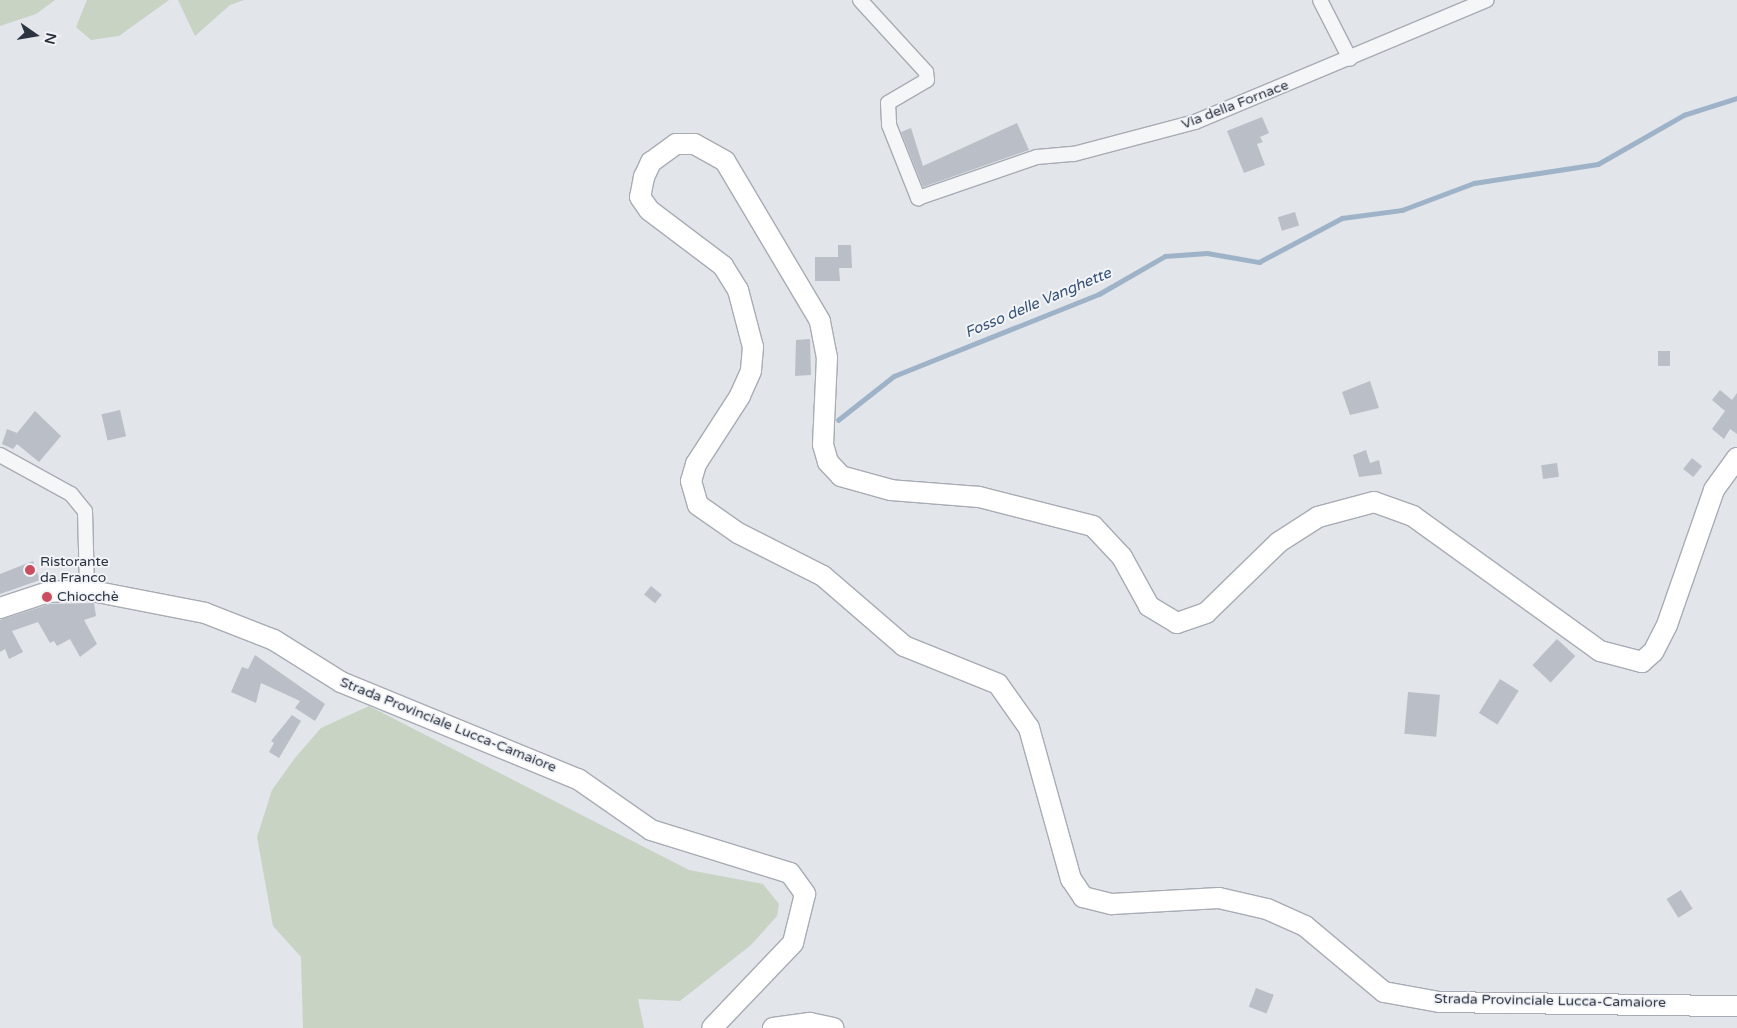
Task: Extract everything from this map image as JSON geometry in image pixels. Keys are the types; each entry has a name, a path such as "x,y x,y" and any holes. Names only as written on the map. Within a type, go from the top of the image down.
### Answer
{"main road":[{"name":"Strada Provinciale Lucca-Camaiore","path":"1737,458 1714,490 1667,625 1653,652 1642,662 1600,651 1413,516 1374,502 1318,517 1279,542 1206,613 1177,623 1150,606 1122,557 1093,526 979,497 891,490 841,476 828,462 823,445 826,358 820,321 726,161 694,144 676,144 651,162 644,177 640,197 649,210 723,266 738,290 753,347 752,371 740,396 696,464 691,487 698,505 738,533 823,576 904,646 998,684 1029,728 1071,879 1083,897 1112,904 1219,898 1267,908 1305,926 1384,992 1439,1002 1737,1006"},
{"name":"Strada Provinciale Lucca-Camaiore","path":"0,608 48,592 87,590 172,604 274,640 341,682 578,779 651,830 790,873 805,894 793,943 712,1028"},
{"path":"773,1028 810,1023 833,1028"}],"street":[{"name":"Via della Fornace","path":"860,0 926,72 927,80 888,103 889,126 918,198 1021,162 1074,154 1195,122 1350,59 1486,0"},
{"path":"1320,0 1350,59"},
{"path":"0,456 71,494 85,511 87,590"}],"green space":[{"path":"0,0 55,0 36,14 0,26"},
{"path":"87,0 169,0 119,36 91,40 76,27"},
{"path":"178,0 244,0 230,5 195,36"},
{"path":"369,706 689,870 763,884 779,904 777,916 751,945 680,1001 638,999 644,1028 303,1028 301,957 273,926 257,837 272,790 295,758 321,728"}],"building":[{"path":"1262,117 1269,133 1260,137 1263,142 1257,144 1265,165 1244,173 1227,131"},
{"path":"1017,123 1029,150 923,187 901,132 911,128 923,166"},
{"path":"1295,212 1299,225 1282,231 1278,217"},
{"path":"838,245 851,245 852,268 839,268 840,281 815,281 815,257 838,257"},
{"path":"810,339 811,375 795,376 796,340"},
{"path":"1658,351 1670,351 1670,366 1658,366"},
{"path":"1370,381 1379,408 1350,415 1342,392"},
{"path":"1720,390 1732,400 1737,393 1737,434 1730,429 1724,439 1712,429 1725,411 1712,400"},
{"path":"120,410 126,436 108,441 101,414"},
{"path":"35,411 61,436 39,462 17,444 13,449 2,444 7,429 17,433"},
{"path":"1366,450 1370,463 1379,460 1382,474 1359,477 1353,455"},
{"path":"1692,458 1702,466 1693,477 1683,469"},
{"path":"1557,463 1559,477 1543,479 1541,465"},
{"path":"33,561 40,580 0,594 0,574"},
{"path":"651,586 662,595 655,603 644,595"},
{"path":"94,603 96,616 84,620 97,644 80,657 70,639 57,646 54,641 50,643 38,622 12,631 23,652 9,659 5,649 0,652 0,620 50,604"},
{"path":"1557,639 1575,656 1551,682 1532,665"},
{"path":"255,655 325,704 315,721 295,708 300,701 261,683 256,703 231,692 242,667 248,669"},
{"path":"1500,679 1519,691 1497,725 1479,713"},
{"path":"1408,692 1440,695 1436,737 1404,734"},
{"path":"292,715 301,721 279,758 269,752 274,743 271,741"},
{"path":"1681,890 1693,909 1678,918 1667,899"},
{"path":"1256,988 1274,995 1267,1013 1249,1007"}],"waterway":[{"name":"Fosso delle Vanghette","path":"838,420 894,376 1099,294 1165,256 1207,253 1259,262 1342,218 1402,210 1474,183 1598,164 1684,115 1737,98"}],"place":[{"name":"Ristorante da Franco","path":"30,570"},
{"name":"Chiocchè","path":"47,597"}]}
